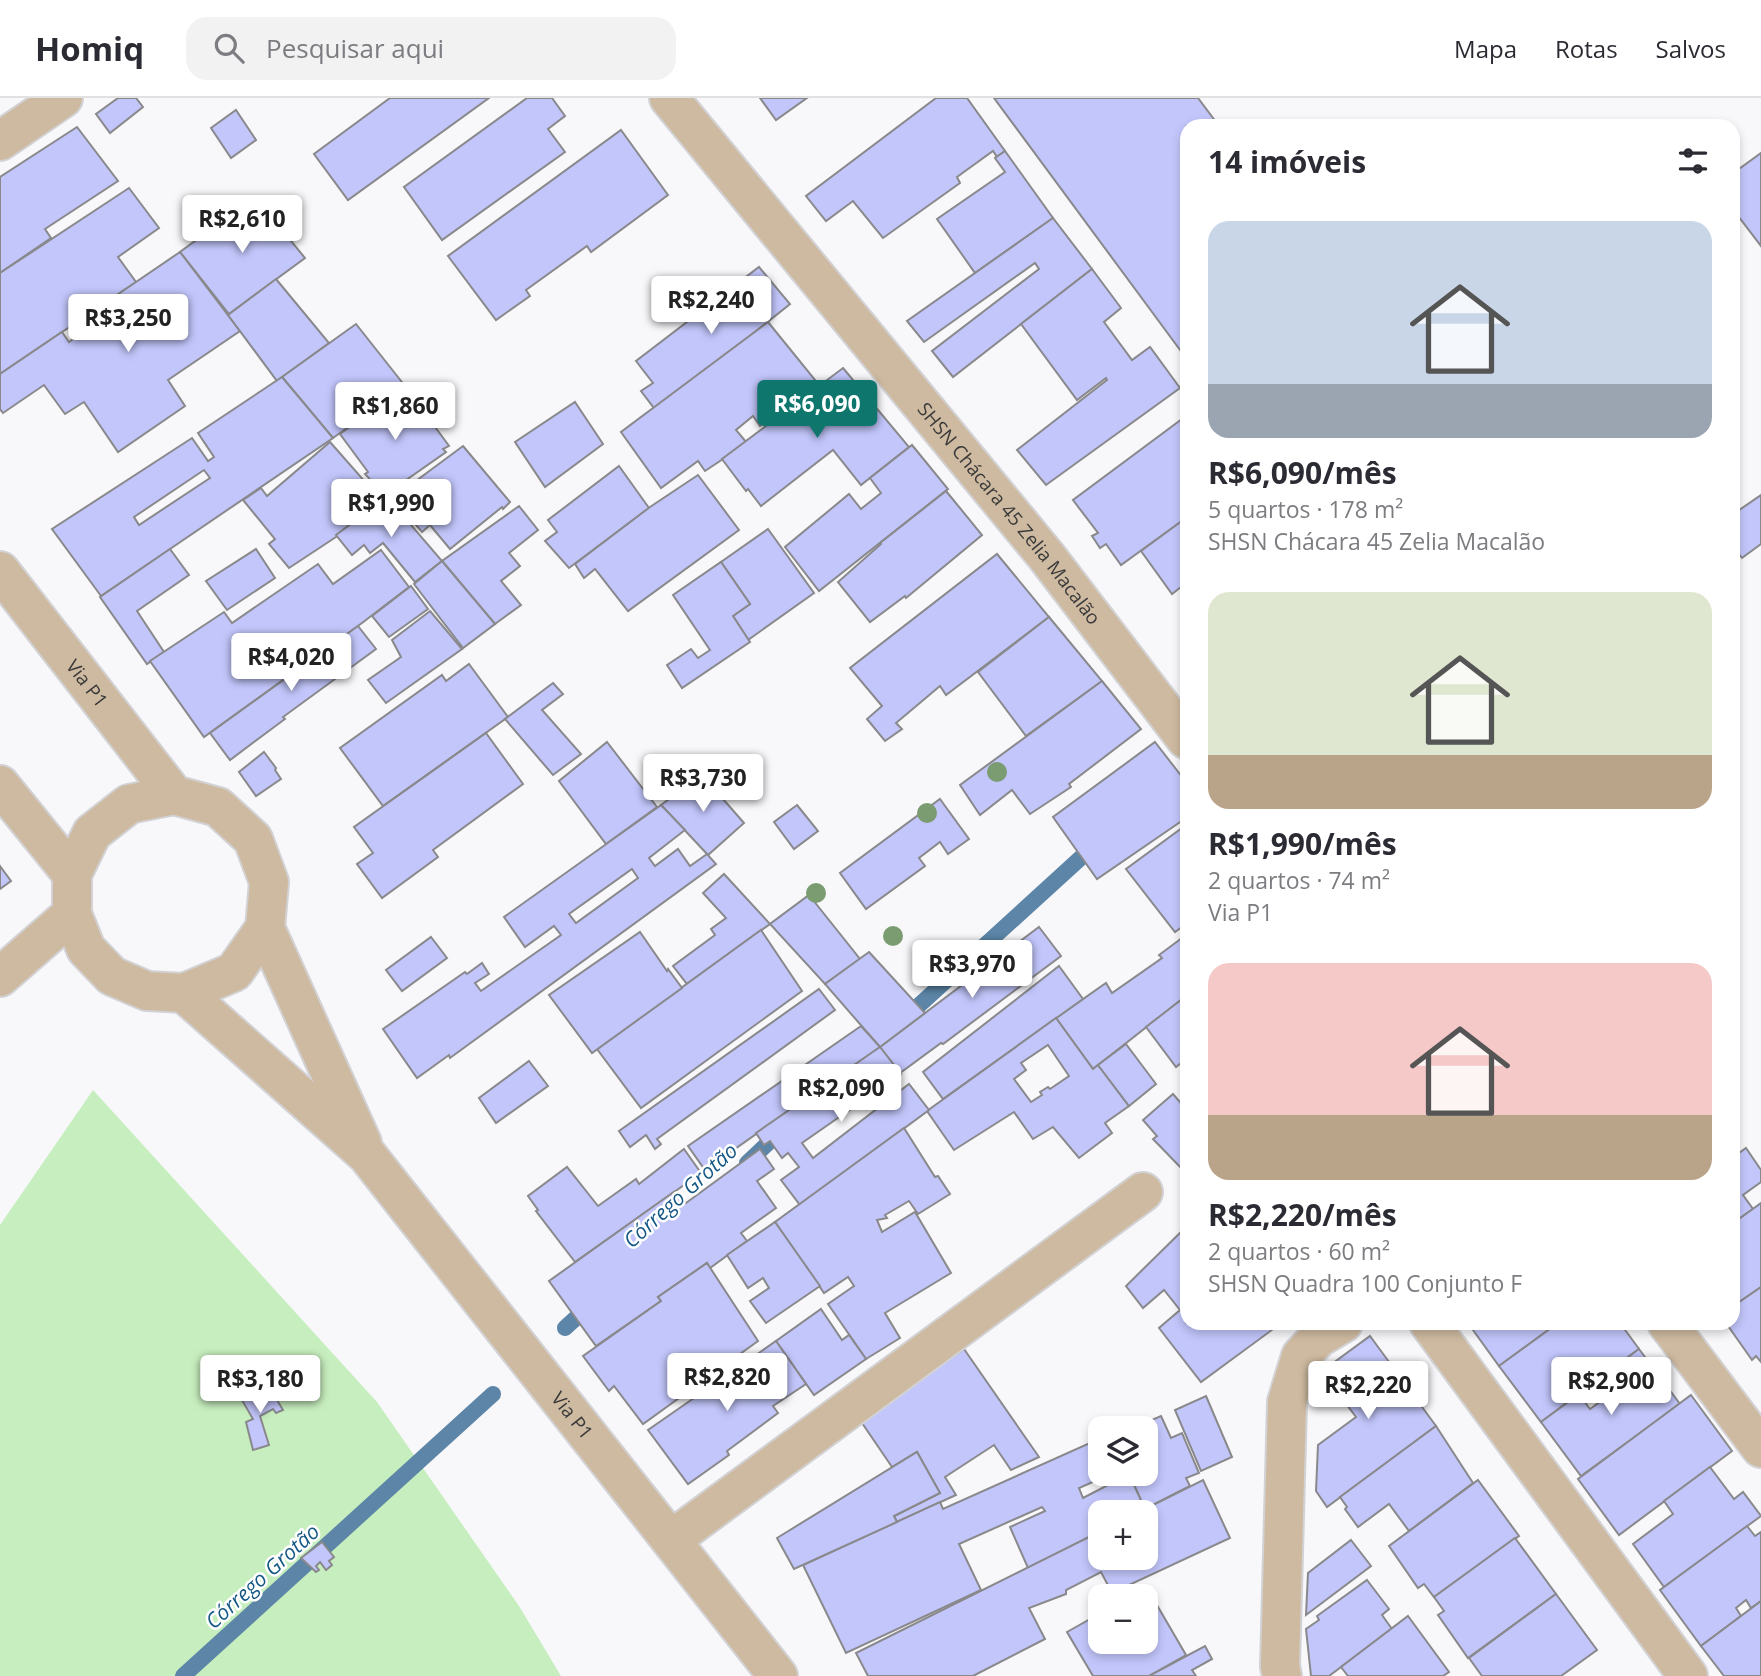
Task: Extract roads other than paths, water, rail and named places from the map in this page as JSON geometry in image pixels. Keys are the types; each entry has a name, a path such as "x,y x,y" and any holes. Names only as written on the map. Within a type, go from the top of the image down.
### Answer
{"street":[{"path":"0,141 63,98"},
{"name":"SHSN Chácara 45 Zelia Macalão","path":"669,98 1047,557 1180,730"},
{"name":"Via P1","path":"0,571 174,795"},
{"path":"0,785 72,874"},
{"path":"174,795 218,807 253,839 270,882 265,928 234,972 184,993 147,992 112,976 86,949 72,914 72,874 92,833 129,804 174,795"},
{"path":"0,977 72,914"},
{"name":"Via P1","path":"265,928 367,1155"},
{"name":"Via P1","path":"184,993 367,1155 778,1676"},
{"path":"671,1540 1143,1192"},
{"path":"1282,1676 1280,1666 1287,1402 1301,1356 1318,1338 1331,1330"},
{"path":"1434,1330 1688,1676"},
{"path":"1672,1330 1761,1448"}],"waterway":[{"name":"Córrego Grotão","path":"904,1019 1097,843"},
{"name":"Córrego Grotão","path":"747,1163 784,1128"},
{"name":"Córrego Grotão","path":"565,1328 590,1305"},
{"name":"Córrego Grotão","path":"183,1676 493,1394"}]}
